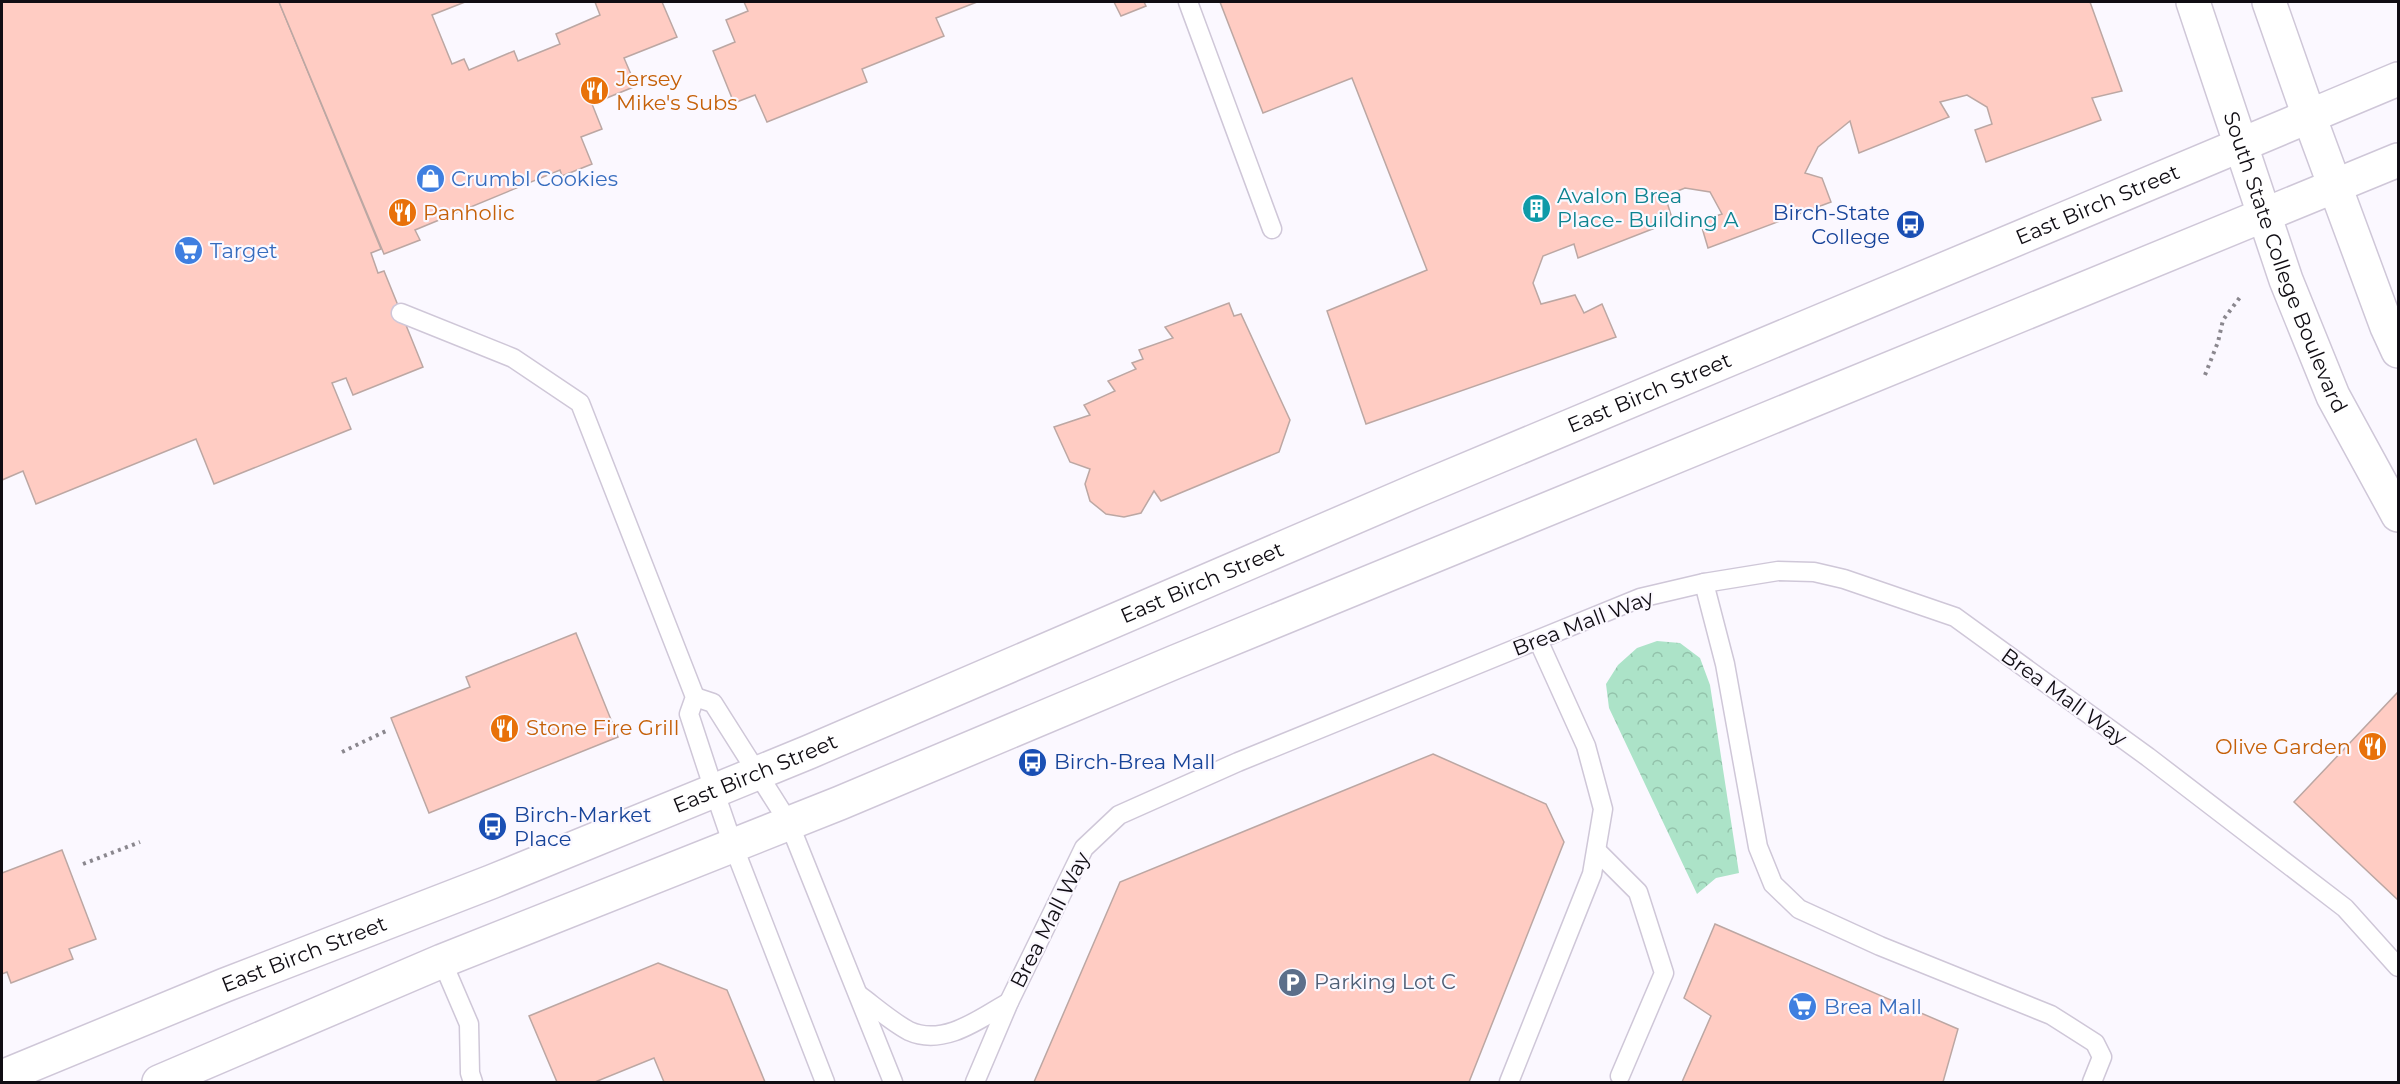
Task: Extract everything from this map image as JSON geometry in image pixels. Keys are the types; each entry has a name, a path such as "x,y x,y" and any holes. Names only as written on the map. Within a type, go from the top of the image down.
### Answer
{"street":[{"name":"South State College Boulevard","path":"2193,2 2286,280 2333,396 2398,514"},
{"path":"2269,2 2309,117 2398,351"},
{"name":"East Birch Street","path":"2,1077 81,1043 491,882 714,790 1411,493 2398,79"},
{"path":"159,1083 442,961 789,823 2398,160"}],"lane":[{"path":"1188,2 1272,229"},
{"path":"401,313 513,358 580,403 696,697 689,714 714,790 825,1083"},
{"name":"Brea Mall Way","path":"975,1083 1010,1002 1084,848 1119,815 1238,762 1640,597 1704,583 1778,571 1814,572 1844,579 1955,617 2148,757 2345,908 2398,967"},
{"path":"1704,583 1725,664 1758,847 1773,884 1799,909 1880,946 2052,1015 2095,1043 2102,1057 2092,1083"},
{"path":"1509,1083 1592,874 1598,851 1603,809 1586,746 1538,640"},
{"path":"696,697 713,703 789,823 893,1083"},
{"path":"1598,851 1638,892 1664,973 1620,1076"},
{"path":"442,961 469,1024 473,1083"},
{"path":"859,995 910,1031 932,1036 956,1032 1010,1002"}],"path":[{"path":"2205,375 2218,342 2223,320 2241,296"},
{"path":"342,752 386,731"},
{"path":"83,864 140,842"}],"green space":[{"path":"1657,641 1680,643 1700,658 1710,685 1739,873 1716,878 1697,894 1609,708 1606,684 1618,665 1637,648"}],"building":[{"name":"Target","path":"2,2 279,2 381,249 371,253 378,273 384,271 423,367 353,395 346,378 332,383 351,429 214,484 196,439 36,504 23,471 2,480"},
{"path":"279,2 465,2 432,15 452,64 464,59 469,70 514,51 518,61 560,44 556,34 600,15 595,2 662,2 677,37 624,58 636,86 592,104 602,129 581,137 592,164 562,176 560,170 415,230 420,240 384,254"},
{"path":"744,2 977,2 936,18 944,36 862,69 867,82 767,122 755,95 734,103 713,51 735,42 726,20 748,11"},
{"path":"1114,2 1144,2 1146,6 1121,16"},
{"name":"Avalon Brea Place- Building A","path":"1220,2 2090,2 2122,91 2092,98 2101,120 1986,162 1975,130 1992,124 1987,107 1967,95 1940,102 1949,117 1859,153 1850,121 1818,147 1805,173 1822,178 1831,202 1708,248 1700,221 1722,214 1710,192 1685,188 1665,196 1673,221 1578,258 1574,244 1543,256 1533,283 1541,304 1575,295 1584,313 1602,304 1616,337 1366,424 1327,311 1427,270 1352,78 1263,113"},
{"path":"1229,303 1234,316 1241,314 1290,420 1279,452 1161,501 1154,491 1141,513 1124,517 1106,514 1090,501 1085,484 1090,469 1070,462 1054,427 1090,415 1084,405 1115,391 1108,381 1136,369 1132,363 1143,359 1139,350 1173,338 1165,327"},
{"name":"Stone Fire Grill","path":"576,633 618,737 429,813 391,718 470,687 466,677"},
{"name":"Olive Garden","path":"2398,692 2398,900 2294,802"},
{"name":"Parking Lot C","path":"1433,754 1546,804 1564,842 1469,1082 1034,1082 1120,882"},
{"path":"62,850 96,939 69,949 73,959 11,983 7,972 2,974 2,873"},
{"name":"Brea Mall","path":"1715,924 1958,1029 1943,1082 1682,1082 1711,1016 1684,998"},
{"path":"658,963 727,990 765,1082 664,1082 654,1058 595,1082 557,1082 529,1016"}],"place":[{"name":"Jersey Mike's Subs","path":"595,91"},
{"name":"Crumbl Cookies","path":"430,179"},
{"name":"Avalon Brea Place- Building A","path":"1536,208"},
{"name":"Panholic","path":"402,213"},
{"name":"Birch-State College","path":"1911,225"},
{"name":"Target","path":"189,251"},
{"name":"Stone Fire Grill","path":"505,728"},
{"name":"Olive Garden","path":"2372,747"},
{"name":"Birch-Brea Mall","path":"1033,762"},
{"name":"Birch-Market Place","path":"493,827"},
{"name":"Parking Lot C","path":"1293,982"},
{"name":"Brea Mall","path":"1803,1007"}]}
